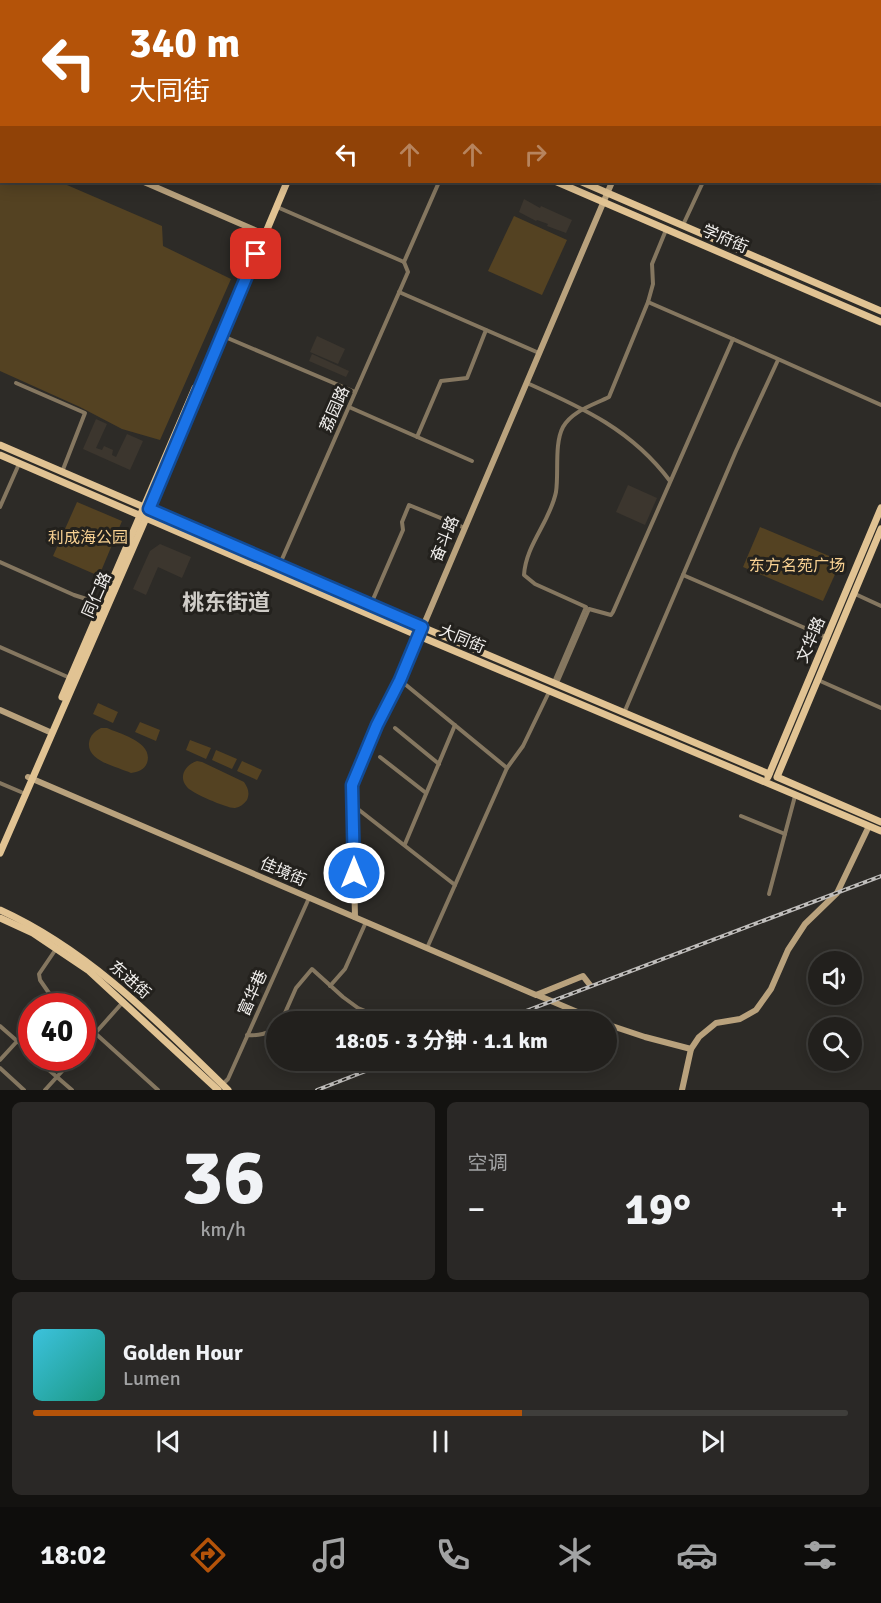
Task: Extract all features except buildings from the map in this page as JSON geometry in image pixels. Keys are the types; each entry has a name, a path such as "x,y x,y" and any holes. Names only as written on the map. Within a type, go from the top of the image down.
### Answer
{"main road":[{"name":"同仁路","path":"0,853 30,778 286,183"},
{"name":"学府街","path":"559,183 881,322"},
{"name":"学府街","path":"585,183 881,311"},
{"name":"大同街","path":"0,445 881,822"},
{"name":"大同街","path":"0,455 419,636 881,831"},
{"name":"文华路","path":"773,776 850,592 881,508"},
{"name":"同仁路","path":"50,732 102,604 143,517"},
{"name":"文华路","path":"850,592 881,529"},
{"name":"文华路","path":"769,785 817,679 831,639"},
{"name":"同仁路","path":"0,842 21,792 30,778"},
{"name":"东进街","path":"0,910 32,925 93,966 141,1007 218,1088"},
{"name":"东进街","path":"0,918 33,933 88,970 218,1088"}],"street":[{"path":"146,183 263,233"},
{"name":"荔园路","path":"279,566 408,272 404,262 439,183"},
{"name":"奋斗路","path":"355,917 352,785 377,725 419,636 612,183"},
{"path":"683,225 703,183"},
{"path":"275,206 404,262"},
{"path":"555,683 586,607 536,584 524,575 525,565 530,549 550,512 556,493 559,441 562,429 568,420 609,397 648,302 653,284 652,264 666,229"},
{"path":"399,292 540,354"},
{"path":"648,302 881,405"},
{"path":"417,437 441,381 467,378 486,330"},
{"path":"220,334 355,393"},
{"path":"555,683 589,609 611,615 613,612 733,339"},
{"path":"624,713 736,451 778,360"},
{"path":"16,383 85,413 62,472"},
{"path":"527,383 603,419 659,466 670,481"},
{"path":"349,407 472,461"},
{"path":"0,507 19,464"},
{"path":"371,605 403,530 402,522 409,505 465,528"},
{"path":"0,562 102,604"},
{"path":"683,575 831,639"},
{"path":"850,592 881,606"},
{"path":"0,647 70,678"},
{"path":"817,679 881,708"},
{"path":"400,680 507,768"},
{"path":"427,948 507,768 523,746 549,691"},
{"path":"0,710 50,732"},
{"path":"405,844 455,725"},
{"path":"395,728 439,764"},
{"path":"380,756 426,793"},
{"name":"佳境街","path":"30,778 575,1011"},
{"path":"0,783 21,792"},
{"path":"769,894 795,795"},
{"path":"354,806 456,885"},
{"path":"741,816 785,834"},
{"path":"682,1090 691,1048 699,1037 716,1023 740,1019 756,1010 771,989 788,950 805,924 837,893 869,826"},
{"name":"富华巷","path":"218,1088 228,1079 309,898"},
{"path":"330,986 345,969 366,922"},
{"path":"49,993 40,980 39,974 57,949"},
{"path":"286,1011 296,988 312,969 330,986 365,1011"},
{"path":"536,995 583,976 590,985"},
{"path":"96,1033 123,1002"},
{"path":"0,1026 17,1041 0,1060"},
{"path":"617,1028 691,1048"},
{"path":"247,1035 256,1036 266,1033"},
{"path":"96,1035 158,1090"},
{"path":"0,1068 24,1090"},
{"path":"50,1071 72,1090"},
{"path":"45,1090 62,1071"}],"shaded area":[{"path":"524,199 540,208 541,206 572,220 566,233 519,212"},
{"path":"317,336 345,349 338,364 310,352"},
{"path":"312,354 349,371 346,377 309,361"},
{"path":"96,419 107,424 96,448 102,450 104,446 113,450 112,455 116,457 127,434 143,441 130,470 83,449"},
{"path":"628,485 657,498 645,525 616,512"},
{"path":"160,544 191,557 182,578 158,567 146,595 133,589 150,551"}],"green space":[{"path":"0,183 62,183 162,226 163,246 231,279 160,440 122,429 80,407 0,371"},
{"path":"514,216 567,240 542,295 488,271"},
{"name":"利成海公园","path":"77,502 122,521 99,576 53,556"},
{"name":"东方名苑广场","path":"760,527 841,561 823,601 743,567"},
{"path":"98,703 118,712 113,723 93,714"},
{"path":"140,722 160,730 156,741 135,732"},
{"path":"101,728 120,733 141,744 148,756 144,767 131,773 98,759 90,749 89,743 93,734"},
{"path":"190,740 211,748 206,759 186,750"},
{"path":"216,750 237,759 232,769 212,760"},
{"path":"197,761 244,782 248,791 247,800 239,807 231,808 190,790 184,783 183,775 186,768"},
{"path":"242,761 262,770 257,780 237,771"}],"railway":[{"path":"526,1011 881,876"},
{"path":"317,1090 366,1071"}],"district":[{"name":"桃东街道","path":"226,602"}],"route":[{"path":"256,254 149,509 422,627 352,785 354,873"}]}
